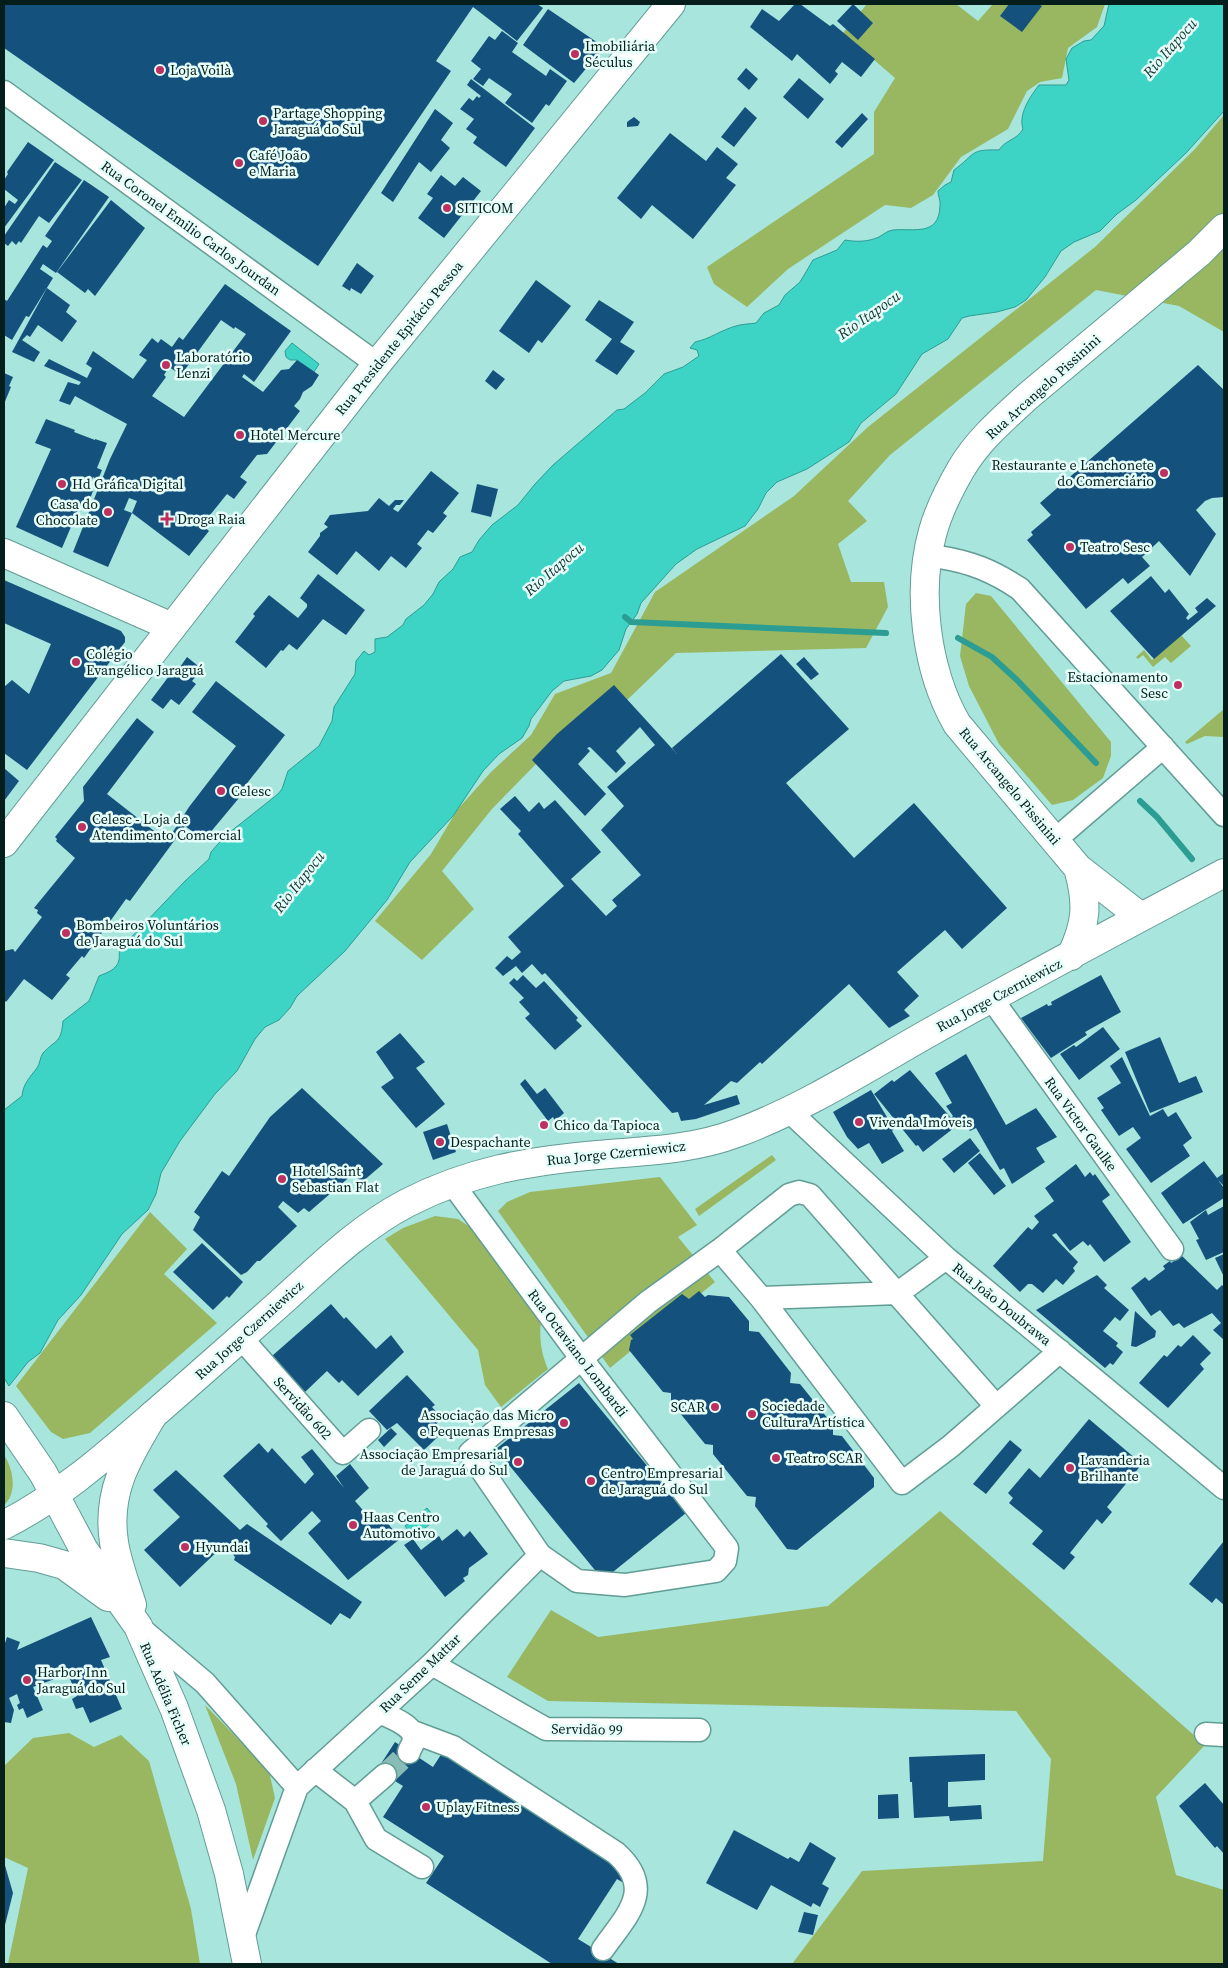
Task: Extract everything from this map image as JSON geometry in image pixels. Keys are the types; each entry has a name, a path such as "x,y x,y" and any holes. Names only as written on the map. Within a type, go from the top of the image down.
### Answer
{"main road":[{"name":"Rua Presidente Epitácio Pessoa","path":"4,843 377,364 671,4"},
{"name":"Rua Arcangelo Pissinini","path":"1141,917 1078,868 966,735 949,709 935,670 926,621 925,578 933,533 945,500 962,468 975,449 1002,420 1199,253 1224,228"},
{"path":"4,552 172,627"},
{"name":"Rua Arcangelo Pissinini","path":"1071,956 1084,925 1084,890 1078,868"},
{"name":"Rua Jorge Czerniewicz","path":"4,1526 54,1496 94,1466 322,1265 372,1225 403,1205 452,1183 510,1165 590,1155 670,1149 704,1143 737,1133 788,1110 1224,872"},
{"path":"138,1626 114,1543 112,1520 114,1494 120,1474 129,1454 153,1415"},
{"name":"Rua Adélia Ficher","path":"4,1416 27,1448 84,1550 138,1626 174,1708 211,1810 229,1874 247,1964"},
{"path":"4,1553 39,1558 64,1565 105,1594 138,1626"}],"street":[{"name":"Rua Coronel Emilio Carlos Jourdan","path":"4,92 377,364"},
{"path":"939,557 980,566 1000,575 1020,589 1224,815"},
{"path":"1055,840 1162,747"},
{"name":"Rua Victor Gaulke","path":"991,998 1172,1249"},
{"name":"Rua João Doubrawa","path":"788,1110 946,1258 1224,1488"},
{"name":"Rua Octaviano Lombardi","path":"452,1183 581,1358 727,1548 725,1561 716,1571 625,1585 577,1582 540,1555 470,1453 581,1358"},
{"path":"581,1358 648,1302 720,1250 789,1195 799,1192 810,1195 996,1406"},
{"path":"720,1250 761,1298 902,1483 951,1446 1060,1351"},
{"path":"761,1298 898,1293 946,1258"},
{"name":"Servidão 602","path":"241,1338 343,1453 369,1430"},
{"name":"Rua Seme Mattar","path":"243,1937 297,1787 432,1664 540,1555"},
{"path":"138,1626 205,1683 297,1787"},
{"name":"Servidão 99","path":"432,1664 546,1729 699,1730"},
{"path":"379,1712 406,1726 411,1742 453,1747 616,1853 628,1864 636,1882 636,1894 632,1907 603,1949"},
{"path":"316,1770 354,1802 376,1839 422,1867"},
{"path":"354,1802 385,1775"}],"green space":[{"path":"867,4 956,4 978,21 993,4 1105,4 1097,27 1068,48 1062,78 1040,82 1027,91 1008,129 961,157 933,195 911,208 885,205 788,269 747,307 714,284 707,267 874,154 874,112 895,78 843,33"},
{"path":"1224,115 1224,332 1179,306 1096,290 890,455 848,501 867,521 838,544 851,582 884,582 888,607 866,648 676,653 626,701 575,724 492,809 442,871 474,909 422,960 375,921 431,854 457,810 491,772 531,735 555,694 611,673 655,592 794,496 868,427 1095,247 1195,149"},
{"path":"976,593 991,596 1111,742 1111,756 1103,778 1073,800 1052,805 999,744 969,686 960,656 966,604"},
{"path":"1181,635 1191,646 1171,663 1165,657 1153,667 1143,655 1138,659 1136,657 1144,650 1152,660"},
{"path":"1224,709 1224,737 1205,736 1187,744 1185,742"},
{"path":"772,1155 776,1160 699,1216 695,1209"},
{"path":"660,1177 697,1225 678,1237 715,1282 610,1368 498,1211 507,1202 530,1192"},
{"path":"150,1212 187,1249 164,1274 217,1323 90,1433 63,1439 51,1432 16,1386"},
{"path":"435,1216 458,1219 470,1227 541,1320 541,1345 548,1369 501,1407 485,1385 478,1350 385,1239 403,1228"},
{"path":"4,1455 12,1473 13,1487 4,1505"},
{"path":"940,1511 1205,1745 1156,1797 1176,1875 1224,1890 1224,1964 792,1964 862,1871 1043,1861 1051,1759 1016,1711 548,1701 507,1677 551,1610 598,1637 828,1606"},
{"path":"205,1705 269,1771 275,1798 253,1860 236,1784"},
{"path":"69,1733 94,1747 121,1735 149,1761 191,1909 200,1964 8,1964 28,1868 4,1857 4,1766 33,1738"}],"water":[{"name":"Rio Itapocu","path":"1109,4 1224,4 1224,111 1186,153 1100,231 1074,242 1061,251 1045,277 1026,300 1015,307 962,318 948,339 922,354 896,394 861,423 849,442 807,469 777,482 766,493 758,509 745,526 697,549 676,564 641,603 637,614 626,629 619,650 602,670 591,676 564,681 552,691 531,719 522,738 499,754 483,771 453,816 410,862 387,900 345,951 297,996 290,1008 279,1020 265,1027 255,1039 237,1071 215,1094 180,1141 161,1173 156,1194 148,1210 122,1234 81,1295 58,1320 40,1353 28,1362 9,1386 4,1378 4,1110 22,1096 25,1084 38,1066 41,1056 59,1038 63,1021 89,1001 99,976 111,971 116,966 121,948 185,881 209,859 211,852 225,836 278,794 282,789 288,771 319,746 332,721 334,707 355,674 356,661 364,651 369,655 375,652 375,639 387,637 424,605 433,594 439,582 453,569 460,557 472,552 479,540 492,525 518,505 553,465 617,410 624,409 645,393 664,374 683,367 699,356 697,350 690,348 695,342 736,326 756,323 764,313 779,305 785,295 800,282 813,260 837,250 845,240 871,240 891,230 924,229 935,223 939,216 938,191 951,182 954,170 977,152 982,150 999,150 1004,144 1020,133 1023,129 1023,112 1039,85 1066,85 1069,80 1066,59 1072,48 1084,41 1091,40 1104,26"},
{"path":"292,343 319,364 314,372 297,360 290,360 286,357 285,351"},
{"path":"427,1508 436,1519 414,1537 405,1526"}],"building":[{"name":"Partage Shopping Jaraguá do Sul","path":"4,4 537,4 543,8 517,41 473,7 436,61 451,71 318,266 4,48"},
{"path":"795,4 800,4 830,26 833,24 875,59 861,77 842,62 835,71 838,74 830,84 797,54 792,61 750,27 762,9 779,21"},
{"path":"853,4 873,23 858,40 837,21"},
{"path":"1009,4 1038,4 1042,6 1022,32 1000,16"},
{"path":"548,9 604,47 574,83 523,45"},
{"path":"502,31 518,43 512,52 546,76 550,69 567,81 549,106 546,104 532,123 505,103 512,94 489,78 483,86 473,79 481,69 471,61 489,36 495,40"},
{"path":"746,68 758,79 749,90 737,79"},
{"path":"799,78 824,99 808,119 783,97"},
{"path":"471,79 535,128 506,167 473,143 477,137 466,129 474,119 460,109 469,98 473,101 477,96 479,98 481,96 467,85"},
{"path":"745,107 757,118 734,147 721,137"},
{"path":"435,109 453,123 441,140 450,148 431,172 419,162 393,202 381,193"},
{"path":"862,113 868,119 842,148 835,142"},
{"path":"634,117 640,122 638,126 627,127 627,122"},
{"path":"670,133 706,161 717,147 738,164 726,178 736,185 693,239 652,205 641,219 617,198"},
{"path":"28,142 54,160 4,228 4,208 9,200 15,204 18,200 4,189 4,180 8,174 7,172"},
{"path":"55,162 82,180 49,223 39,216 21,243 19,241 16,245 12,241 8,246 4,243 4,236"},
{"name":"SITICOM","path":"441,175 455,186 463,177 481,191 444,238 418,218 433,198 427,194"},
{"path":"84,180 109,197 56,273 43,264 40,269 53,278 29,317 26,316 12,340 4,335 4,299 7,301 43,245 47,248 52,241 45,236"},
{"path":"111,200 145,228 95,296 88,289 85,293 57,272"},
{"path":"357,263 374,276 361,294 351,288 350,291 342,286"},
{"path":"536,280 571,306 542,343 538,340 529,353 499,331"},
{"path":"225,284 291,331 254,382 244,374 242,377 263,392 281,370 289,369 297,360 319,375 312,386 303,392 294,406 300,411 267,454 257,455 240,477 247,482 234,499 227,494 202,525 209,531 189,556 132,513 108,567 73,552 110,459 127,424 75,396 70,405 59,401 68,382 79,385 81,382 44,366 49,359 87,378 92,368 86,364 93,351 133,379 147,360 139,355 152,338 158,343 161,339 172,347 179,337 183,340","holes":["221,320 234,329 235,327 246,334 184,417 152,396 166,377 164,375 169,367 181,375","129,498 137,501 132,513 124,510"]},
{"path":"47,288 70,305 66,312 77,321 62,342 38,325 30,337 27,335 22,340 40,352 34,362 12,352"},
{"path":"599,300 634,322 620,342 635,351 617,375 595,361 612,339 585,320"},
{"path":"1198,365 1224,390 1224,497 1205,501 1196,510 1216,534 1190,576 1159,541 1142,557 1150,566 1128,584 1123,578 1086,609 1027,540 1033,535 1031,532 1051,515 1040,503"},
{"path":"493,370 505,379 496,390 485,381"},
{"path":"4,373 13,377 4,404"},
{"name":"Hd Gráfica Digital","path":"46,419 75,430 74,432 107,443 97,468 102,470 98,480 93,477 88,489 93,491 88,504 82,501 62,548 16,527 51,449 35,443"},
{"path":"431,471 459,493 443,513 447,516 433,533 428,530 417,544 422,548 406,568 391,556 379,571 356,551 337,575 308,552 320,536 320,533 328,527 324,524 330,515 368,511 379,498 389,506 395,500 404,500 393,509 398,512"},
{"path":"477,484 498,489 491,517 471,512"},
{"path":"318,574 365,610 346,635 323,619 297,650 289,644 283,651 281,650 266,668 235,642 255,616 253,614 269,595 298,618 307,607 307,604 300,598"},
{"path":"1151,576 1165,593 1169,589 1189,614 1186,618 1188,620 1198,612 1195,608 1207,598 1216,606 1154,659 1110,611"},
{"name":"Colégio Evangélico Jaraguá","path":"4,580 121,631 125,637 125,642 27,770 4,753 4,687 12,680 29,694 51,644 4,623"},
{"path":"781,654 849,729 786,783 854,858 914,803 1007,908 962,949 945,930 897,972 919,996 904,1010 910,1016 889,1028 849,984 762,1064 760,1062 737,1083 731,1081 704,1105 737,1095 740,1104 696,1119 681,1121 678,1112 672,1113 545,973 542,975 532,964 522,973 516,966 503,976 495,968 507,956 512,960 521,952 508,937 564,886 518,834 521,831 500,809 515,796 529,812 539,802 544,809 555,800 601,852 571,879 606,916 617,906 612,900 641,875 601,830 624,806 607,787 655,745 640,727 616,751 626,763 616,773 590,747 587,748 590,751 578,764 606,794 585,816 532,760 557,734 614,685 677,754 672,748"},
{"path":"187,657 202,669 192,681 196,684 179,705 171,699 163,709 151,700 175,668 178,670"},
{"path":"804,657 819,674 811,680 796,664"},
{"name":"Celesc","path":"216,681 285,735 237,796 239,798 204,840 185,826 130,901 126,899 84,958 82,956 66,975 70,978 52,1000 24,979 6,1002 4,1000 4,951 13,949 15,952 42,917 37,913 38,910 34,908 75,858 56,841 55,837 84,801 83,787 137,718 154,732 107,794 167,841 189,807 236,746 192,712"},
{"path":"4,768 19,781 4,801"},
{"path":"523,975 536,988 544,981 578,1018 576,1020 582,1026 555,1050 525,1018 530,1014 519,1002 524,998 509,983 514,978 517,981"},
{"path":"1101,975 1121,1012 1085,1032 1087,1035 1051,1058 1021,1018 1047,1004 1048,1006 1052,1005 1051,1002"},
{"path":"1103,1027 1120,1049 1079,1080 1060,1054 1074,1045 1076,1047"},
{"path":"400,1033 425,1062 416,1068 445,1104 416,1128 381,1087 394,1078 376,1052"},
{"path":"1160,1037 1179,1083 1196,1076 1203,1092 1150,1113 1125,1052"},
{"path":"966,1054 1006,1125 1036,1108 1057,1137 1036,1148 1045,1162 1012,1184 1004,1168 1000,1170 976,1128 970,1131 961,1118 956,1121 959,1124 923,1152 874,1094 892,1080 894,1082 910,1070 951,1118 953,1116 946,1106 952,1103 935,1073"},
{"path":"1122,1057 1150,1116 1163,1109 1168,1117 1176,1112 1192,1138 1183,1145 1190,1156 1151,1183 1126,1149 1141,1138 1133,1127 1119,1136 1101,1110 1104,1108 1097,1098 1121,1083 1110,1066"},
{"path":"525,1079 537,1094 545,1088 564,1113 555,1121 553,1117 548,1121 520,1084"},
{"name":"Hotel Saint Sebastian Flat","path":"302,1088 383,1164 362,1182 353,1174 309,1212 304,1208 298,1213 283,1201 278,1207 297,1226 260,1261 257,1261 247,1272 241,1275 193,1230 200,1217 194,1212 222,1171 229,1176 270,1117"},
{"path":"871,1090 894,1129 892,1131 904,1151 882,1164 869,1143 858,1149 847,1137 833,1112"},
{"name":"Despachante","path":"447,1124 456,1152 433,1160 423,1132"},
{"path":"970,1138 980,1151 954,1173 942,1159"},
{"path":"980,1153 1006,1186 994,1195 968,1163"},
{"path":"1204,1161 1217,1178 1224,1173 1224,1186 1218,1180 1224,1188 1224,1198 1183,1224 1161,1193"},
{"path":"1076,1164 1085,1177 1090,1172 1093,1176 1095,1174 1110,1195 1102,1201 1131,1242 1104,1262 1090,1244 1088,1246 1083,1241 1070,1251 1056,1233 1052,1235 1078,1262 1073,1268 1075,1271 1063,1285 1056,1279 1043,1293 1032,1284 1028,1284 1020,1292 993,1266 1028,1227 1032,1230 1039,1222 1034,1216 1054,1201 1045,1188"},
{"path":"1224,1206 1224,1252 1206,1260 1196,1240 1199,1239 1190,1222 1206,1210 1208,1215"},
{"path":"202,1243 243,1282 229,1298 227,1296 213,1310 173,1272"},
{"path":"1224,1254 1224,1277 1215,1258"},
{"path":"1182,1256 1217,1290 1222,1285 1224,1287 1224,1340 1213,1330 1221,1323 1212,1313 1184,1328 1179,1323 1173,1326 1160,1310 1151,1316 1131,1288 1145,1277 1149,1281 1165,1269 1163,1266"},
{"path":"1097,1275 1107,1285 1104,1288 1129,1310 1120,1321 1115,1317 1103,1331 1118,1343 1116,1346 1123,1352 1113,1365 1110,1363 1105,1368 1036,1310"},
{"name":"Sociedade Cultura Artística","path":"699,1291 705,1297 708,1295 729,1297 749,1321 749,1331 759,1332 791,1373 790,1383 800,1384 833,1425 833,1435 842,1436 874,1478 874,1487 797,1550 787,1549 755,1506 756,1497 747,1496 713,1454 713,1445 705,1444 671,1402 671,1393 663,1392 629,1350 631,1340 633,1339 630,1335 682,1294 689,1299"},
{"path":"331,1304 376,1349 391,1335 404,1352 358,1396 342,1380 339,1383 327,1371 305,1392 272,1356"},
{"path":"1135,1311 1156,1331 1155,1337 1136,1347 1131,1346"},
{"path":"1193,1335 1211,1353 1200,1364 1204,1369 1168,1408 1139,1383 1164,1355 1167,1357 1178,1345 1181,1347"},
{"path":"407,1375 435,1405 432,1407 438,1414 434,1418 438,1422 435,1426 442,1433 424,1450 397,1423 387,1430 369,1411"},
{"name":"Centro Empresarial de Jaraguá do Sul","path":"579,1383 686,1513 603,1580 496,1449"},
{"path":"1089,1419 1142,1464 1107,1507 1112,1512 1102,1524 1097,1519 1070,1553 1075,1557 1064,1570 1032,1544 1043,1531 1009,1503 1013,1498 1008,1493 1029,1468 1040,1478"},
{"path":"391,1428 397,1434 384,1447 378,1440"},
{"path":"1010,1440 1022,1450 986,1494 973,1484"},
{"path":"259,1443 268,1453 272,1448 305,1484 314,1474 301,1457 312,1449 344,1488 336,1476 350,1464 369,1488 355,1501 374,1523 383,1517 400,1539 348,1580 308,1533 321,1521 312,1511 281,1541 266,1526 268,1524 223,1476"},
{"name":"Hyundai","path":"176,1470 240,1530 247,1524 362,1602 350,1619 340,1613 331,1625 234,1560 235,1557 225,1544 180,1587 144,1550 180,1517 153,1490"},
{"path":"457,1529 464,1537 470,1531 488,1554 469,1568 468,1575 463,1578 465,1581 445,1597 404,1545 413,1539 421,1550 439,1536 442,1541"},
{"path":"1224,1541 1224,1605 1216,1598 1212,1603 1189,1584"},
{"path":"91,1617 110,1657 101,1660 122,1709 90,1723 83,1707 76,1709 72,1699 77,1696 68,1674 33,1687 43,1710 27,1718 23,1708 19,1710 17,1705 20,1703 17,1694 9,1698 14,1710 11,1723 4,1722 4,1646 7,1637 20,1642 17,1650"},
{"path":"395,1742 433,1767 444,1750 627,1873 622,1882 617,1879 578,1939 619,1964 552,1964 426,1883 444,1856 383,1817 403,1786 377,1770"},
{"path":"985,1754 985,1780 948,1782 948,1807 981,1805 982,1819 950,1821 949,1816 914,1818 909,1757"},
{"path":"1205,1783 1224,1805 1224,1854 1217,1846 1215,1848 1179,1806"},
{"path":"898,1794 899,1818 878,1819 878,1795"},
{"path":"734,1830 788,1859 790,1857 799,1862 810,1842 836,1858 822,1884 829,1888 820,1907 813,1903 811,1907 771,1885 757,1910 706,1883"},
{"path":"4,1862 13,1893 4,1929"},
{"path":"804,1912 818,1915 813,1935 798,1932"}],"waterway":[{"path":"625,617 631,622 886,633"},
{"path":"958,638 992,657 1018,681 1096,763"},
{"path":"1140,801 1157,817 1192,859"}],"tunnel":[{"path":"385,1775 409,1752"}],"place":[{"name":"Imobiliária Séculus","path":"575,54"},
{"name":"Loja Voilà","path":"160,70"},
{"name":"Partage Shopping Jaraguá do Sul","path":"263,121"},
{"name":"Café João e Maria","path":"239,163"},
{"name":"SITICOM","path":"447,208"},
{"name":"Laboratório Lenzi","path":"166,365"},
{"name":"Hotel Mercure","path":"240,435"},
{"name":"Restaurante e Lanchonete do Comerciário","path":"1164,473"},
{"name":"Hd Gráfica Digital","path":"62,484"},
{"name":"Casa do Chocolate","path":"108,512"},
{"name":"Droga Raia","path":"167,519"},
{"name":"Teatro Sesc","path":"1070,547"},
{"name":"Colégio Evangélico Jaraguá","path":"76,662"},
{"name":"Estacionamento Sesc","path":"1178,685"},
{"name":"Celesc","path":"221,791"},
{"name":"Celesc - Loja de Atendimento Comercial","path":"82,827"},
{"name":"Bombeiros Voluntários de Jaraguá do Sul","path":"66,933"},
{"name":"Vivenda Imóveis","path":"859,1122"},
{"name":"Chico da Tapioca","path":"544,1125"},
{"name":"Despachante","path":"440,1142"},
{"name":"Hotel Saint Sebastian Flat","path":"282,1179"},
{"name":"SCAR","path":"715,1407"},
{"name":"Sociedade Cultura Artística","path":"752,1414"},
{"name":"Associação das Micro e Pequenas Empresas","path":"564,1423"},
{"name":"Teatro SCAR","path":"776,1458"},
{"name":"Associação Empresarial de Jaraguá do Sul","path":"518,1462"},
{"name":"Lavanderia Brilhante","path":"1070,1468"},
{"name":"Centro Empresarial de Jaraguá do Sul","path":"591,1481"},
{"name":"Haas Centro Automotivo","path":"353,1525"},
{"name":"Hyundai","path":"185,1547"},
{"name":"Harbor Inn Jaraguá do Sul","path":"27,1680"},
{"name":"Uplay Fitness","path":"426,1807"}]}
